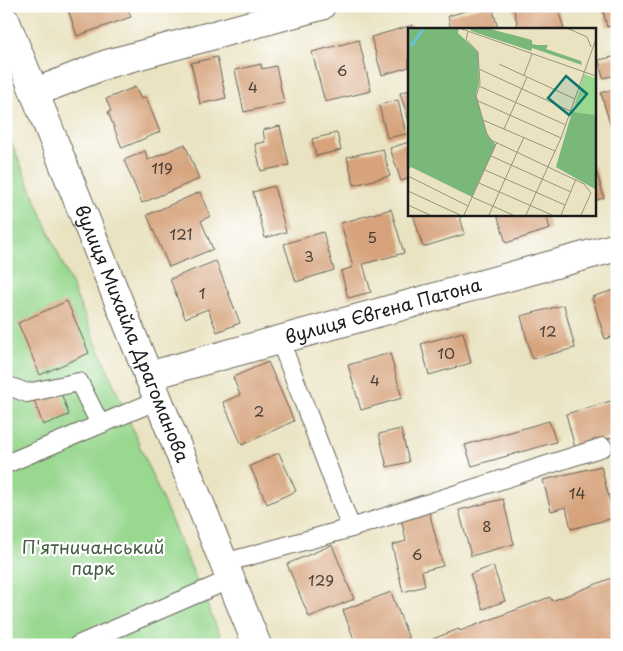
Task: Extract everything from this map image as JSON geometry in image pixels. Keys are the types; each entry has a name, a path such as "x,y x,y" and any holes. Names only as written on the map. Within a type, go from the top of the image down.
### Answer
{"street":[{"path":"36,92 106,64 321,6"},
{"name":"вулиця Михайла Драгоманова","path":"6,22 36,92 257,645"},
{"name":"вулиця Євгена Патона","path":"153,388 280,340 617,247"}],"lane":[{"path":"280,340 351,528"},
{"path":"6,385 27,393 79,382 100,424"},
{"path":"6,464 100,424 153,388"},
{"path":"78,645 227,571 351,528 604,447"}],"green space":[{"name":"П'ятничанський парк","path":"6,130 224,645 6,645"}],"building":[{"path":"67,6 127,6 131,17 77,36"},
{"path":"483,6 492,6 498,28 451,28 448,16"},
{"path":"513,6 557,6 564,28 516,28 518,27"},
{"path":"602,6 617,6 617,25 607,27"},
{"path":"413,25 414,28 408,28 408,67 382,75 371,37"},
{"path":"359,40 371,91 325,102 312,52"},
{"path":"617,56 617,75 603,78 599,60"},
{"path":"217,57 226,98 200,104 191,63"},
{"path":"261,64 262,69 276,66 284,103 244,112 235,70"},
{"path":"135,87 141,99 146,97 160,132 122,148 108,112 111,111 106,99"},
{"path":"617,88 617,137 614,138 601,93"},
{"path":"408,90 408,118 400,93"},
{"path":"398,100 406,134 387,138 379,105"},
{"path":"280,126 289,165 261,171 255,144 265,142 263,130"},
{"path":"337,133 341,150 316,156 312,139"},
{"path":"408,142 408,178 401,181 390,148"},
{"path":"185,144 199,179 142,203 124,160 145,151 148,160"},
{"path":"383,149 390,176 354,185 347,157"},
{"path":"596,170 604,198 596,200"},
{"path":"274,186 286,232 265,238 253,192"},
{"path":"200,192 210,216 201,221 213,249 169,267 147,215"},
{"path":"391,209 404,253 363,264 371,292 348,298 341,271 353,267 341,223"},
{"path":"413,215 459,215 465,234 423,247"},
{"path":"497,215 546,215 550,229 506,243"},
{"path":"323,232 334,270 296,282 284,244"},
{"path":"216,261 240,323 217,332 208,309 185,318 170,279"},
{"path":"617,289 617,335 605,339 592,297"},
{"path":"67,301 89,353 40,375 18,323"},
{"path":"564,305 575,348 532,359 521,316"},
{"path":"463,332 471,363 429,375 421,344"},
{"path":"390,353 402,398 361,410 348,365"},
{"path":"268,362 294,421 242,445 223,402 240,395 233,377"},
{"path":"60,390 69,415 43,425 34,400"},
{"path":"614,400 617,410 617,436 575,448 566,414"},
{"path":"549,421 556,442 472,466 465,445"},
{"path":"401,429 409,462 387,467 379,434"},
{"path":"279,453 296,491 267,504 250,466"},
{"path":"601,466 614,518 571,529 566,507 551,511 543,480"},
{"path":"503,499 514,544 471,556 459,510"},
{"path":"429,511 443,566 422,571 425,586 403,592 392,545 406,541 401,518"},
{"path":"332,545 354,599 309,617 287,564"},
{"path":"493,566 505,601 483,609 470,574"},
{"path":"617,576 617,645 601,645 599,640 586,645 417,645 550,597 552,601"},
{"path":"391,592 411,644 356,645 343,610"}]}
